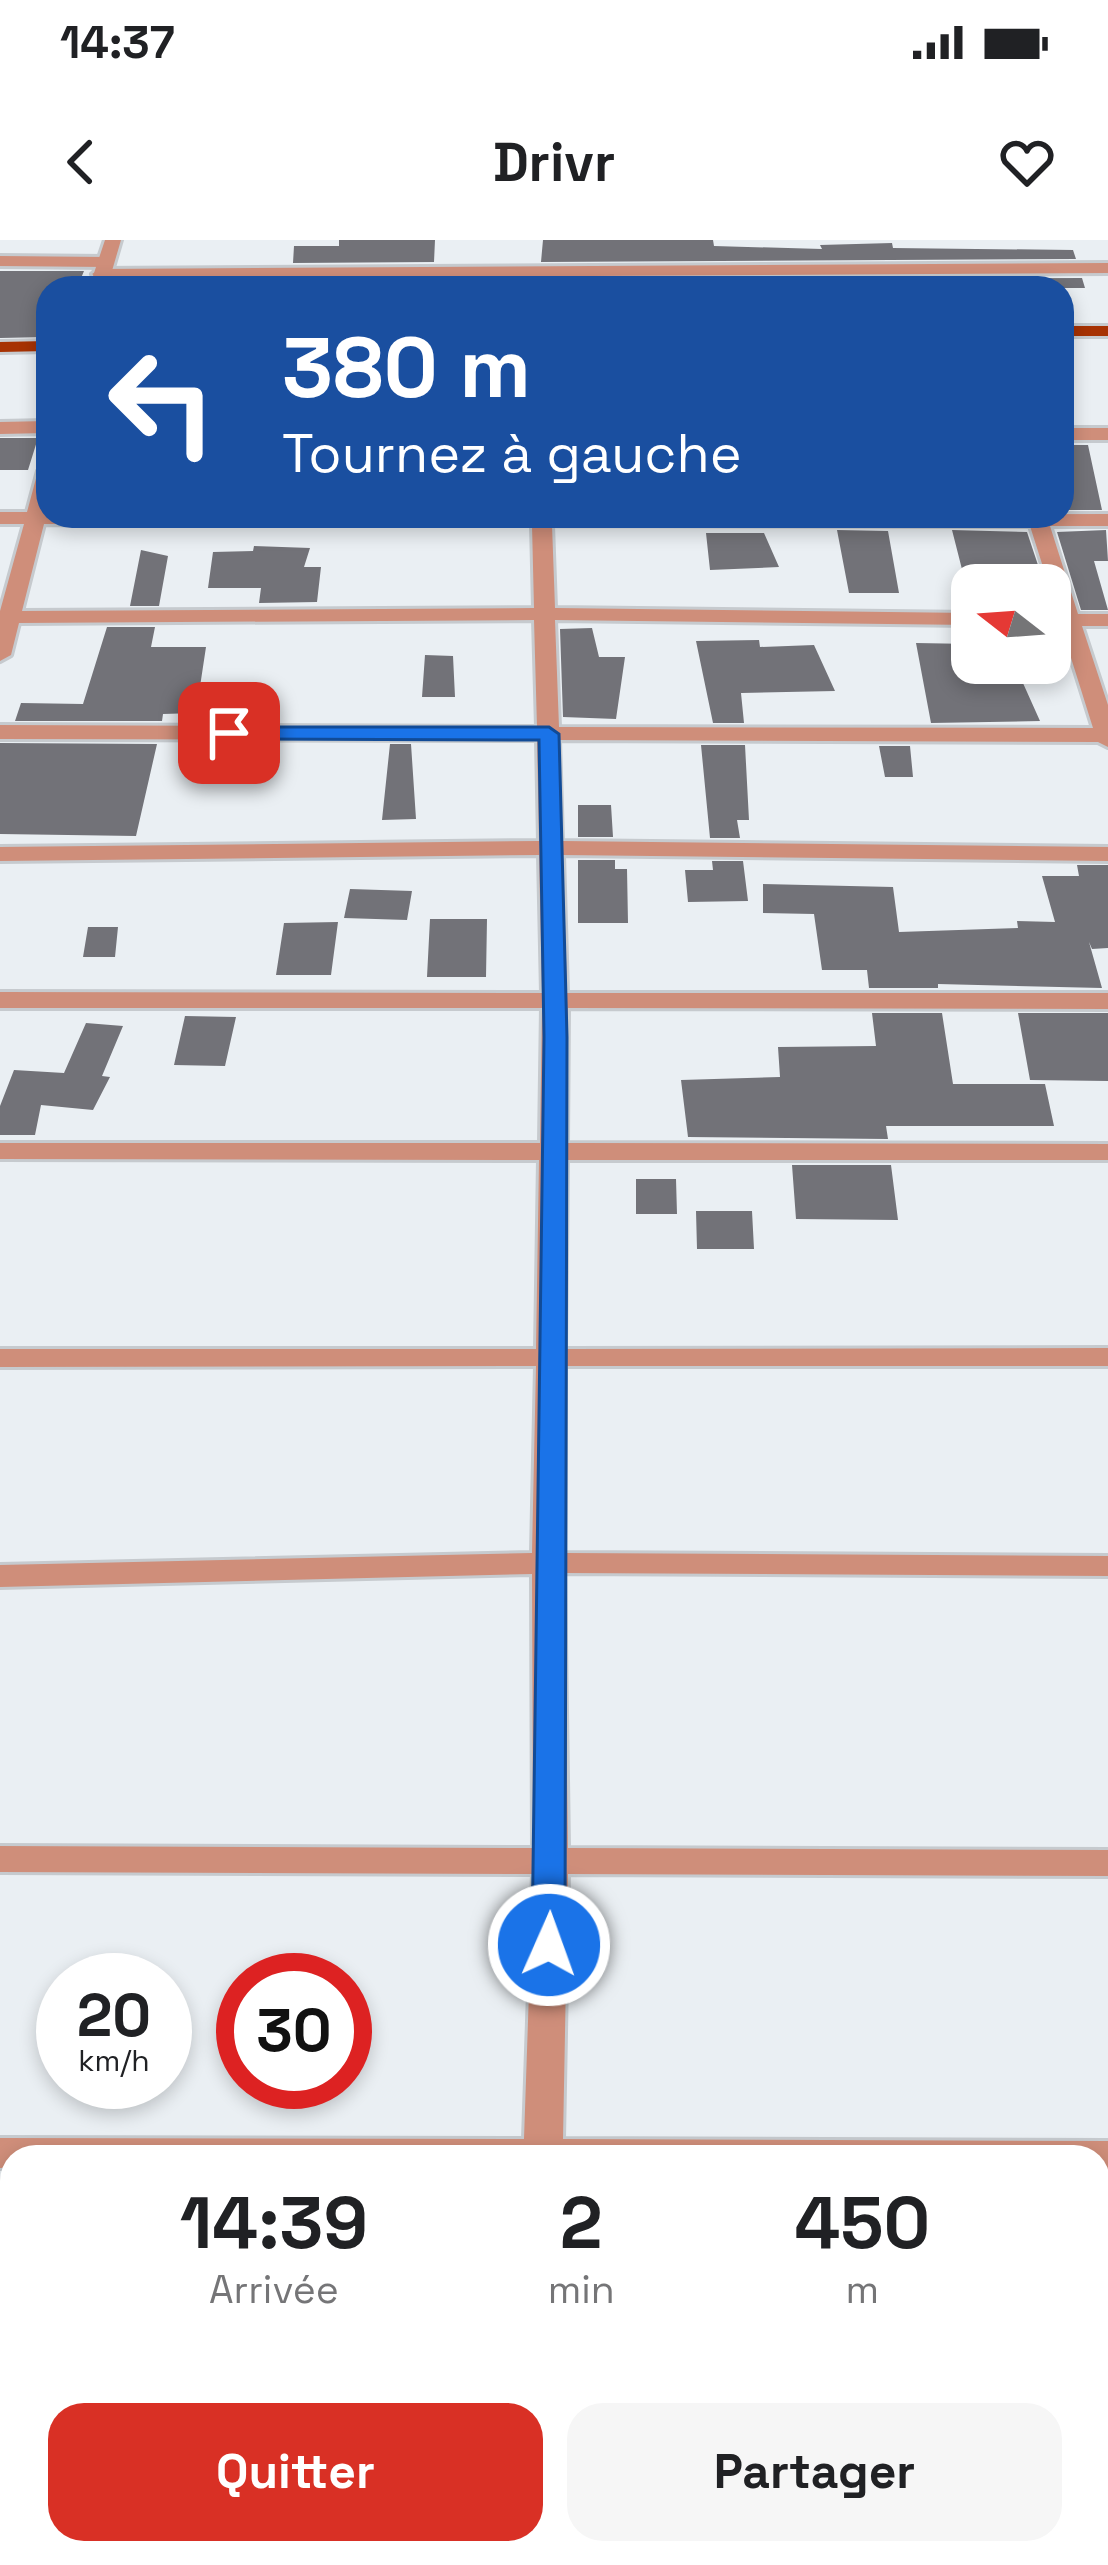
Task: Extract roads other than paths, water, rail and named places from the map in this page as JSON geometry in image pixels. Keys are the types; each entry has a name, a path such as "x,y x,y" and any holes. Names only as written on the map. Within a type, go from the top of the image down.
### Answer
{"main road":[{"path":"1074,331 1108,331"},
{"path":"0,347 36,346"}],"street":[{"path":"102,275 113,240"},
{"path":"0,261 102,275 954,262 1108,268"},
{"path":"954,262 958,276"},
{"path":"0,428 36,427"},
{"path":"1074,434 1108,434"},
{"path":"0,655 36,515"},
{"path":"0,518 35,519"},
{"path":"1074,519 1108,520"},
{"path":"542,528 555,1000 548,1563 551,1861 543,2145"},
{"path":"1040,528 1047,564"},
{"path":"6,618 544,614 951,619"},
{"path":"1071,620 1108,620"},
{"path":"0,732 1107,737 1071,651"},
{"path":"0,854 550,848 1108,854"},
{"path":"0,1000 1108,1001"},
{"path":"0,1151 1108,1152"},
{"path":"0,1358 1108,1357"},
{"path":"0,1576 548,1563 1108,1566"},
{"path":"0,1859 1108,1862"}]}
